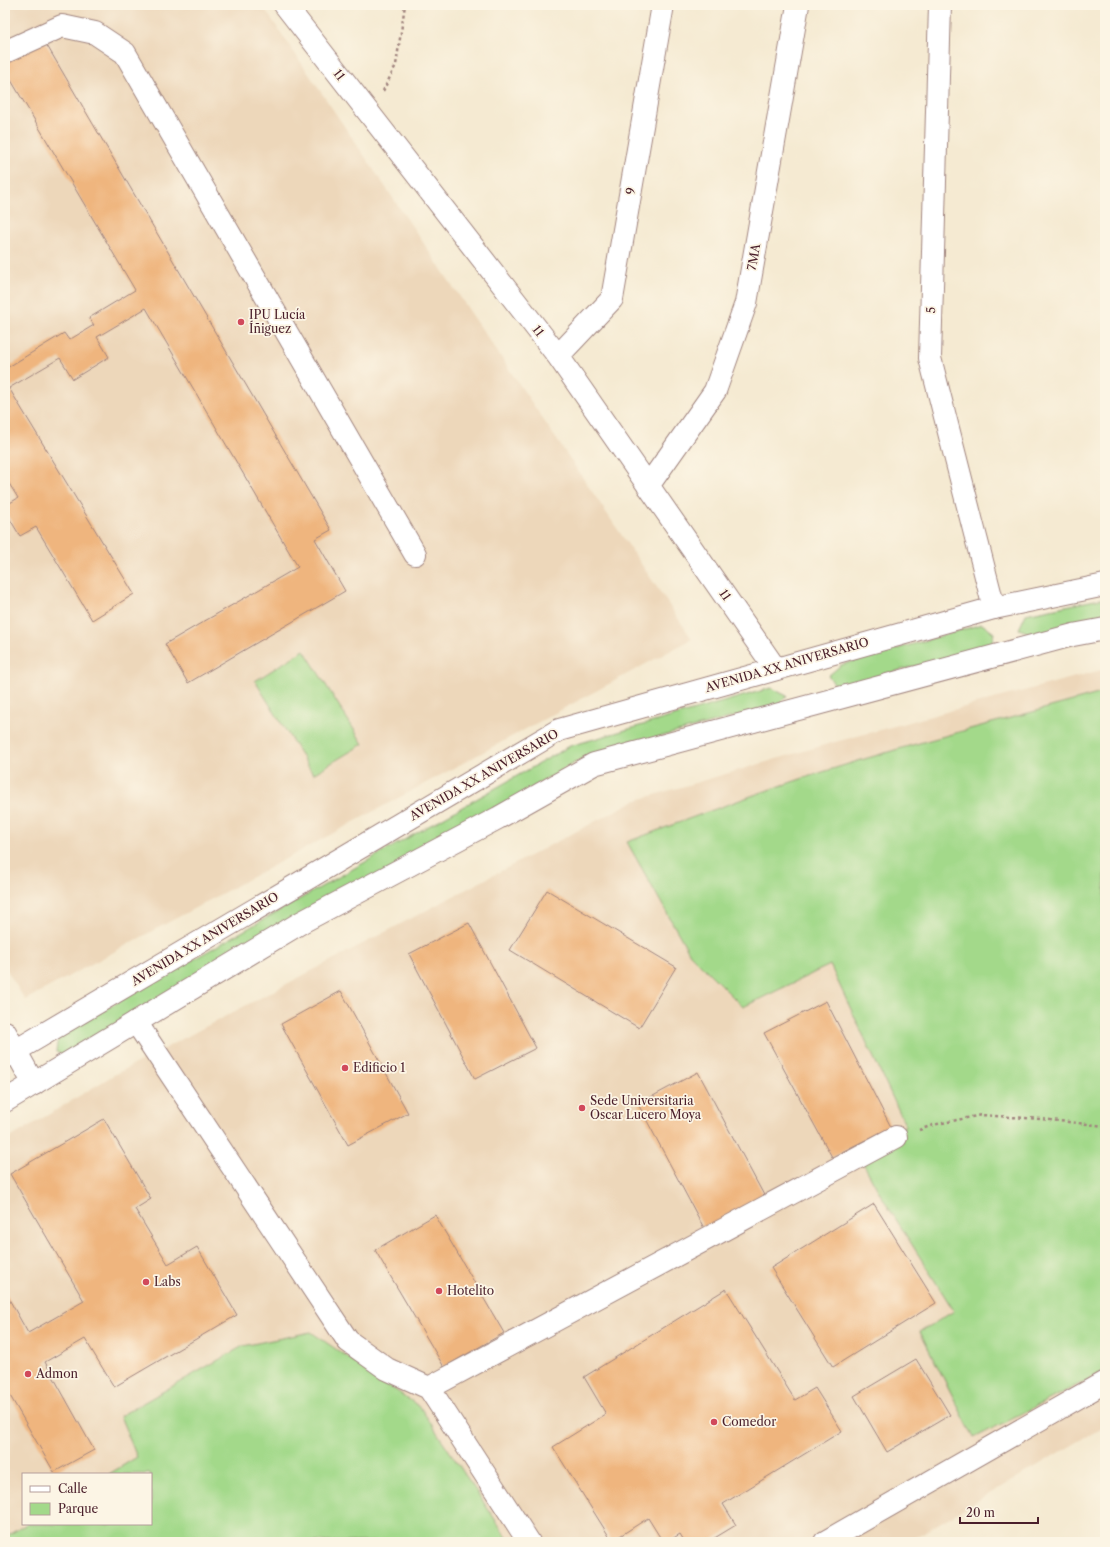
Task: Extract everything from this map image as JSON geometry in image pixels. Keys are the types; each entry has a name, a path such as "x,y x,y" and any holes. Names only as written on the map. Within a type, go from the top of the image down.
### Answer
{"street":[{"name":"11","path":"285,5 558,356 775,668"},
{"name":"9","path":"558,356 612,299 663,5"},
{"name":"7MA","path":"648,486 715,391 746,303 798,5"},
{"name":"5","path":"940,5 930,358 994,608"},
{"path":"5,52 62,26 95,33 125,53 415,554"},
{"name":"AVENIDA XX ANIVERSARIO","path":"10,1054 559,730 775,668 994,608 1105,585"},
{"path":"5,1101 302,922 498,818 594,764 1066,637 1105,629"},
{"path":"136,1022 348,1341 387,1369 429,1388 529,1542"},
{"path":"5,1032 10,1054 34,1084"},
{"path":"429,1388 896,1138"},
{"path":"825,1542 1105,1382"}],"path":[{"path":"370,115 396,65 405,5"},
{"path":"896,1138 933,1125 981,1115 1041,1119 1105,1126"}],"shaded area":[{"name":"IPU Lucía Íñiguez","path":"5,5 262,5 692,639 25,1000 5,967"},
{"name":"Sede Universitaria Oscar Lucero Moya","path":"1105,669 1105,1426 907,1542 5,1542 5,1141 112,1076 634,801 828,744"}],"green space":[{"path":"1105,598 1105,620 1035,635 1019,629 1026,614"},
{"path":"982,624 994,633 991,646 837,687 828,676 841,665"},
{"path":"304,650 363,744 313,774 255,681"},
{"path":"771,688 787,696 778,705 585,757 67,1056 56,1052 58,1036 570,746"},
{"path":"1105,692 1105,1371 974,1438 920,1332 954,1311 880,1194 857,1152 906,1126 830,965 743,1007 690,954 627,842 753,795 863,759"},
{"path":"311,1332 420,1407 510,1542 5,1542 5,1537 25,1525 152,1525 152,1473 111,1473 137,1457 120,1416 243,1346"}],"building":[{"path":"42,37 331,530 315,539 345,591 188,683 165,644 298,567 146,308 97,337 109,357 73,379 60,358 9,388 134,594 92,620 36,527 20,536 5,511 5,506 18,498 5,477 5,369 64,333 69,340 94,325 89,318 135,290 5,70 5,59"},
{"path":"547,890 676,967 639,1028 510,950"},
{"path":"469,923 536,1048 475,1079 409,954"},
{"name":"Edificio 1","path":"341,991 408,1113 348,1145 281,1024"},
{"path":"826,1001 891,1127 832,1157 764,1033"},
{"path":"698,1072 766,1199 705,1230 638,1104"},
{"path":"104,1119 151,1199 135,1209 168,1264 197,1247 237,1315 114,1387 85,1339 45,1362 94,1450 54,1472 5,1387 5,1292 28,1333 84,1301 10,1174"},
{"path":"874,1204 936,1303 833,1367 771,1268"},
{"name":"Hotelito","path":"435,1215 504,1333 444,1367 375,1250"},
{"name":"Comedor","path":"726,1289 795,1400 815,1388 842,1431 723,1504 736,1525 708,1542 685,1542 680,1534 667,1542 663,1542 648,1518 612,1541 553,1447 606,1414 584,1377"},
{"path":"916,1359 950,1415 887,1452 854,1396"}],"place":[{"name":"IPU Lucía Íñiguez","path":"241,322"},
{"name":"Edificio 1","path":"345,1068"},
{"name":"Sede Universitaria Oscar Lucero Moya","path":"582,1108"},
{"name":"Labs","path":"146,1282"},
{"name":"Hotelito","path":"439,1291"},
{"name":"Admon","path":"28,1374"},
{"name":"Comedor","path":"714,1422"}]}
